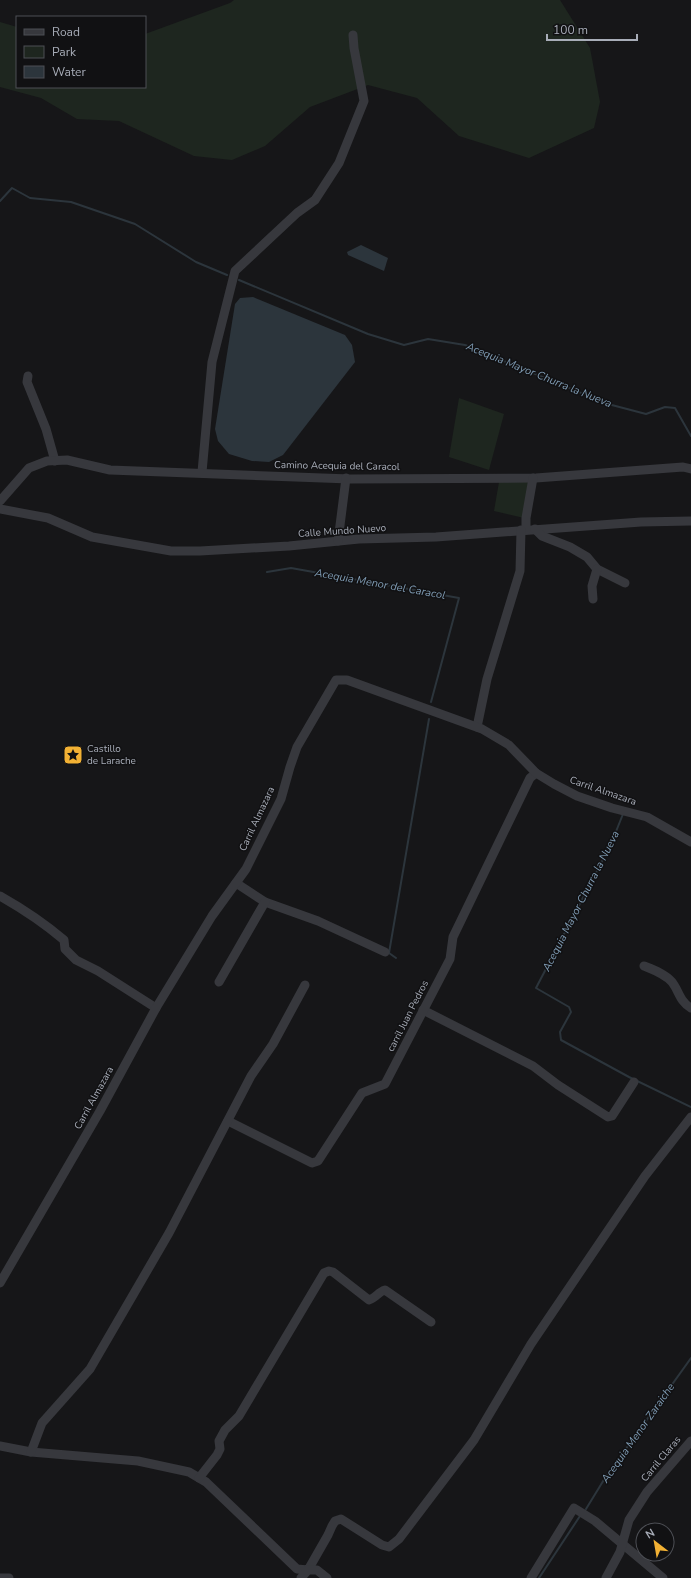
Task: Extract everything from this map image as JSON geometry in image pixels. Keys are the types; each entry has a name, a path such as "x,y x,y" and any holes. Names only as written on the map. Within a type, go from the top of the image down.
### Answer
{"street":[{"path":"202,472 212,362 235,271 297,214 315,200 339,163 364,101 354,48 353,34"},
{"path":"28,376 27,382 46,430 55,461"},
{"name":"Camino Acequia del Caracol","path":"0,501 29,468 47,461 67,460 110,470 346,478 533,478 683,467 691,469"},
{"path":"338,541 346,478"},
{"path":"477,727 487,679 520,571 527,530 526,518 533,478"},
{"name":"Calle Mundo Nuevo","path":"0,509 48,518 92,537 171,551 200,551 289,546 338,541 436,537 641,522 691,521"},
{"path":"527,530 570,547 587,557 597,569 625,582"},
{"path":"593,599 592,586 597,569"},
{"name":"Carril Almazara","path":"1,1280 100,1111 156,1008 212,916 246,869 281,799 297,747 336,680 347,680 477,727 508,745 536,773 577,796 612,808 648,817 691,842"},
{"name":"carril Juan Pedros","path":"228,1121 312,1162 318,1161 362,1093 385,1084 450,959 453,937 530,778 536,773"},
{"path":"236,883 265,902 318,921 385,952"},
{"path":"0,896 33,916 64,940 65,949 76,960 98,971 156,1008"},
{"path":"219,982 265,902"},
{"path":"644,966 666,976 673,983 679,996 691,1008"},
{"path":"31,1452 42,1423 90,1369 169,1233 251,1076 273,1044 305,985"},
{"path":"423,1010 533,1066 558,1085 608,1117 612,1116 634,1082"},
{"path":"301,1578 308,1570 335,1521 341,1519 382,1545 389,1547 399,1539 474,1440 531,1344 645,1176 691,1117"},
{"path":"199,1478 217,1455 220,1449 219,1441 226,1430 239,1416 324,1274 328,1271 333,1272 369,1300 374,1299 381,1291 385,1290 430,1322"},
{"name":"Carril Claras","path":"606,1578 623,1545 629,1520 647,1492 691,1440"},
{"path":"0,1446 31,1452 138,1461 189,1472 206,1482 297,1569 317,1570 327,1578"},
{"path":"530,1578 574,1508 596,1521 662,1578"},
{"path":"0,1578 9,1578"}],"green space":[{"path":"234,0 560,0 590,48 600,102 594,128 529,158 459,136 417,98 368,85 310,107 265,146 232,160 194,156 119,121 77,119 41,98 0,87 0,22 16,27 16,88 146,88 146,34 230,3"},
{"path":"459,398 504,414 489,470 449,457"},
{"path":"531,480 524,518 494,511 499,482"}],"water":[{"path":"361,245 388,258 384,271 348,255 347,252"},
{"path":"253,297 345,335 352,345 355,362 283,455 269,462 252,461 229,454 218,441 215,429 235,304 240,298"}],"waterway":[{"name":"Acequia Mayor Churra la Nueva","path":"0,201 12,188 30,198 71,202 135,224 196,262 227,275"},
{"name":"Acequia Mayor Churra la Nueva","path":"239,280 368,334 404,345 428,339 465,345 608,404 646,414 665,407 675,408 691,436"},
{"name":"Acequia Menor del Caracol","path":"267,572 291,568 459,598 431,702"},
{"name":"Acequia Menor del Caracol","path":"396,958 389,953 429,719"},
{"path":"623,814 611,844 536,988 569,1007 571,1012 560,1032 561,1040 629,1077 691,1107"},
{"name":"Acequia Menor Zaraiche","path":"586,1509 605,1478 691,1358"},
{"name":"Acequia Menor Zaraiche","path":"539,1578 580,1516"}],"place":[{"name":"Castillo de Larache","path":"73,755"}]}
